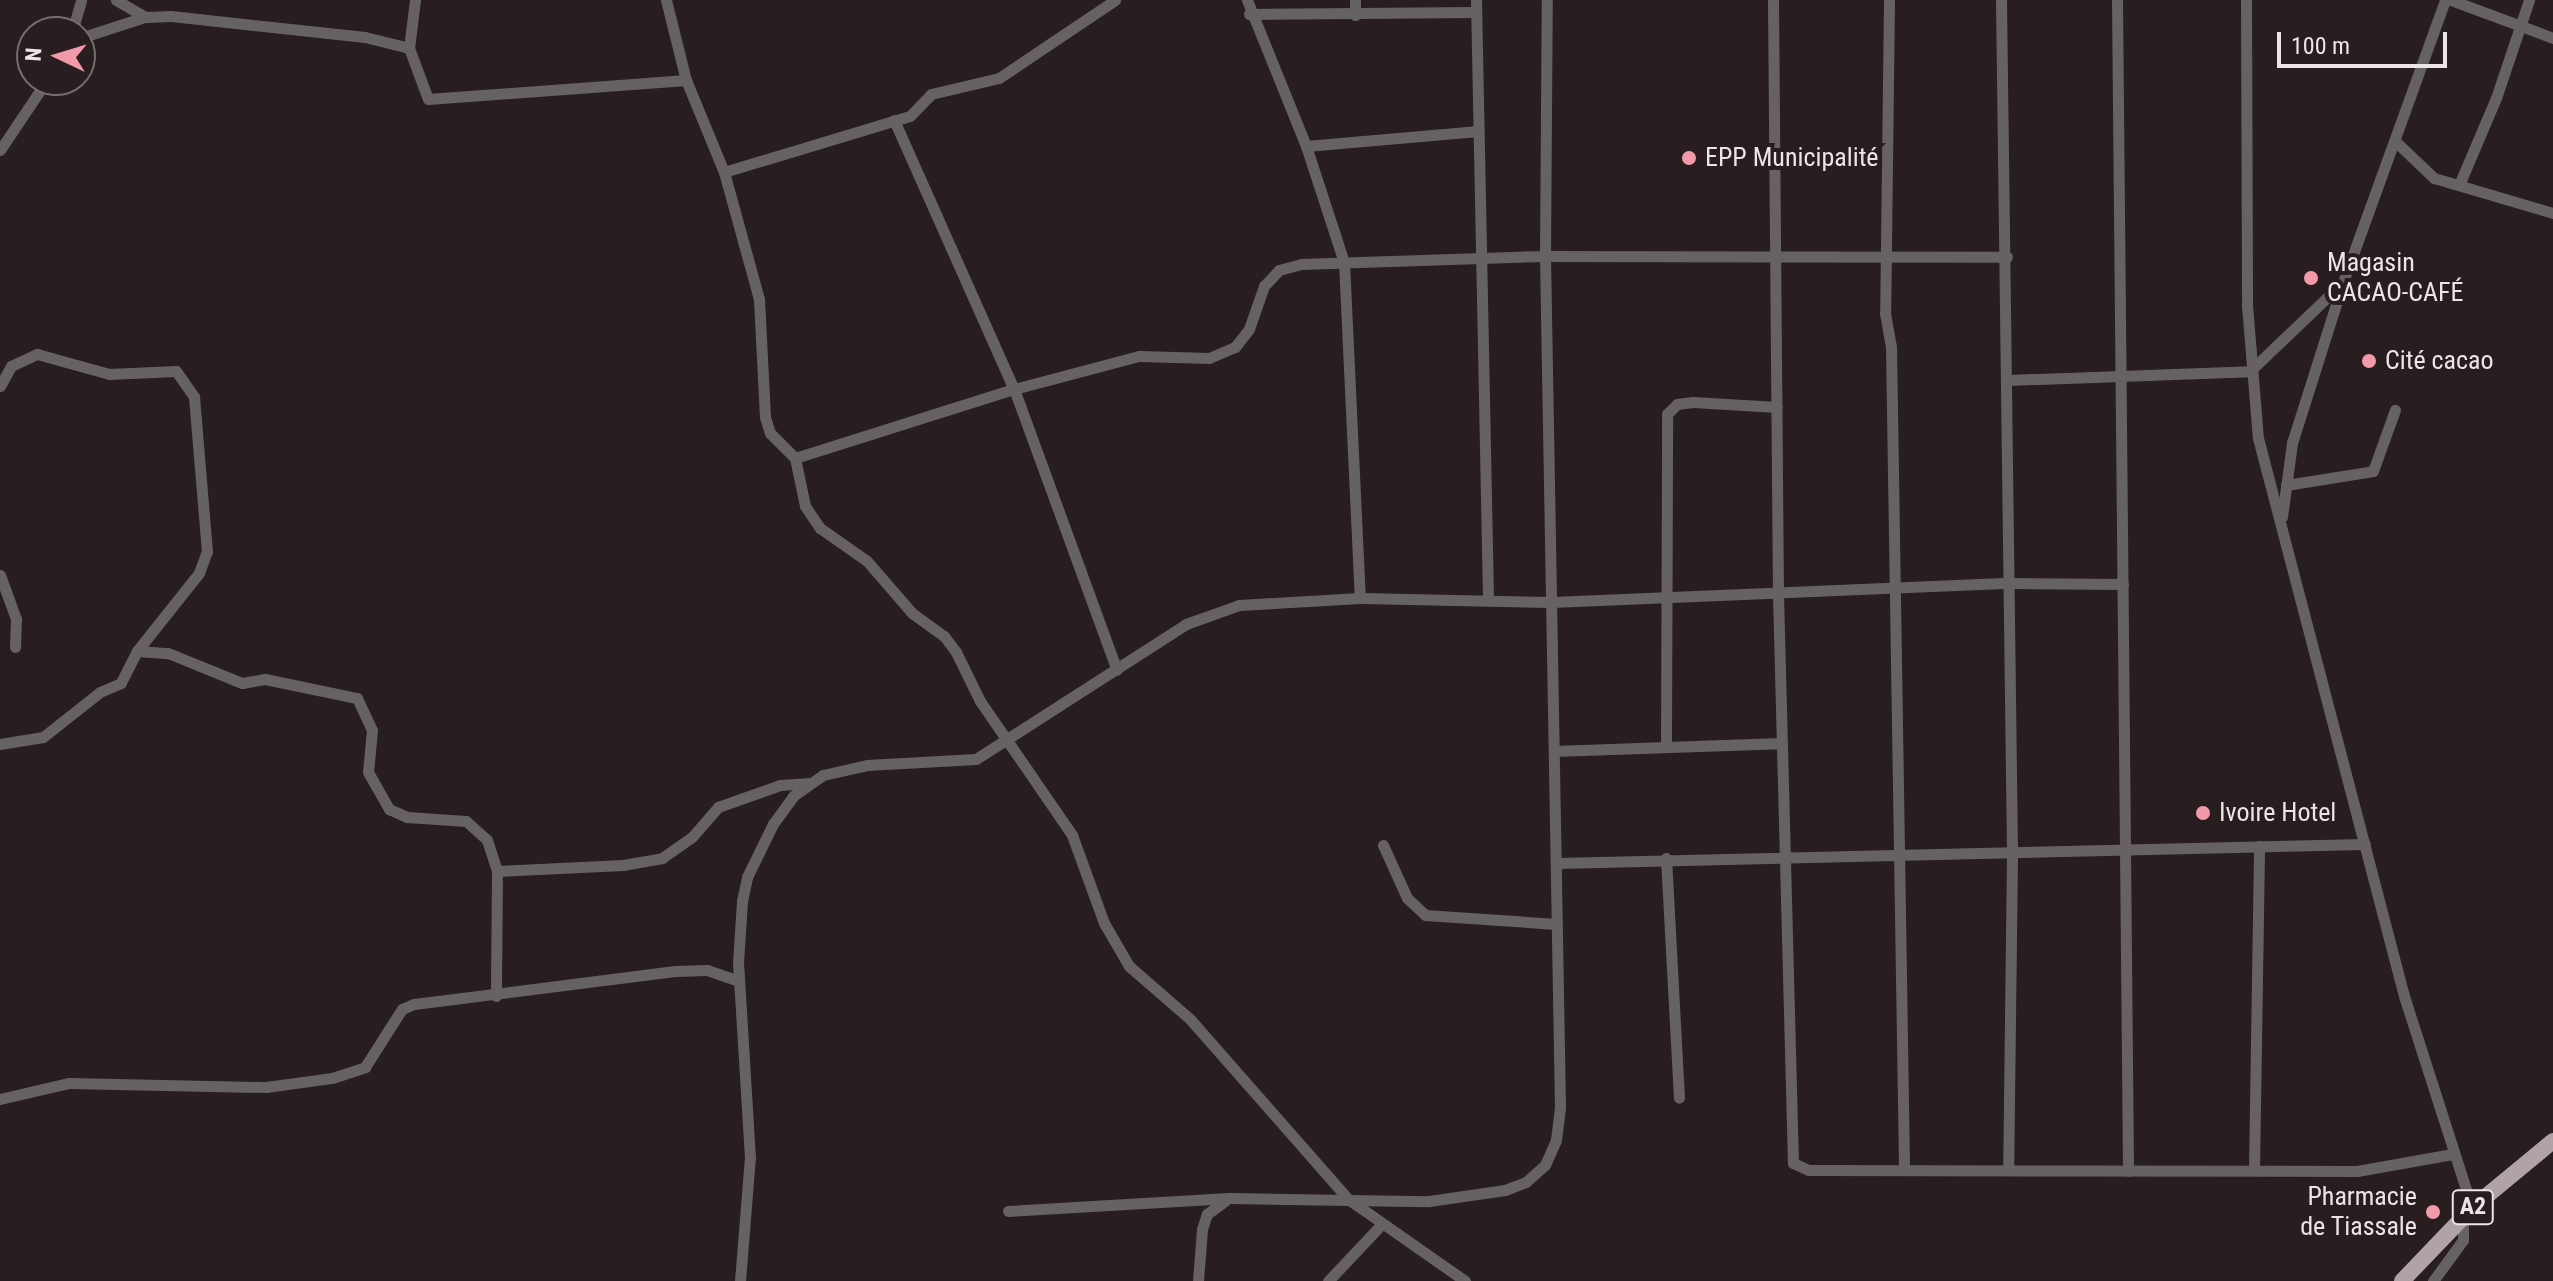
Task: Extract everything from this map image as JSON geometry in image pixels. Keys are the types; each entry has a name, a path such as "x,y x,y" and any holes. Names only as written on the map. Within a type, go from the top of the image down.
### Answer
{"main road":[{"name":"A2","path":"2402,1281 2467,1213 2553,1141"}],"street":[{"path":"116,0 145,17"},
{"path":"415,0 409,48 422,93 437,101 686,80"},
{"path":"666,0 686,80 724,172 761,312 765,417 770,433 795,458 805,506 820,528 867,561 912,613 944,636 1006,741 1072,835 1104,923 1129,966 1190,1019 1348,1199 1465,1281"},
{"path":"724,172 910,116 931,94 944,88 999,78 1115,0"},
{"path":"1247,0 1249,14 1306,146 1344,262 1360,598"},
{"path":"1355,0 1355,15"},
{"path":"1008,1211 1229,1198 1429,1201 1492,1192 1526,1182 1545,1165 1556,1140 1560,1107 1545,256 1547,0"},
{"path":"1773,0 1779,258 1778,595 1793,1163 1809,1170 2370,1170 2452,1154"},
{"path":"1889,0 1887,256 1904,1168"},
{"path":"2001,0 2007,257 2012,856 2008,1169"},
{"path":"2117,0 2119,377 2128,851 2128,1171"},
{"path":"2246,0 2250,371 2258,438 2365,844 2467,1213 2463,1240 2433,1281"},
{"path":"2281,525 2292,443 2343,282 2448,0 2553,38"},
{"path":"2459,185 2529,0"},
{"path":"1249,14 1355,15 1475,6 1488,598"},
{"path":"96,33 145,17 171,16 365,37 409,48"},
{"path":"0,150 36,96"},
{"path":"894,120 1014,389 1117,670"},
{"path":"1306,146 1478,131"},
{"path":"2395,141 2434,178 2553,213"},
{"path":"795,458 1014,389 1139,356 1209,358 1235,347 1249,329 1264,286 1279,270 1344,262 1545,256 2007,257"},
{"path":"2008,380 2250,371 2343,282"},
{"path":"0,386 11,366 37,354 109,374 176,371 187,382 194,397 207,551 199,573 137,651 121,683 100,692 43,737 0,744"},
{"path":"1666,745 1664,597 1667,414 1677,404 1693,402 1777,407"},
{"path":"2286,485 2373,471 2395,410"},
{"path":"0,575 16,619 15,647"},
{"path":"497,871 623,865 662,858 692,837 718,807 780,785 808,783 867,765 964,762 1006,741 1210,611 1239,605 1360,598 1488,598 1551,602 2010,583 2123,584"},
{"path":"137,651 168,653 242,683 265,679 357,698 372,730 368,772 377,795 407,817 466,821 479,828 497,871 496,996"},
{"path":"1554,751 1782,743"},
{"path":"740,1281 750,1158 746,1018 739,981 747,877 773,824 808,783"},
{"path":"1558,863 1783,856 2012,856 2365,844"},
{"path":"1383,845 1407,898 1425,915 1556,924"},
{"path":"2254,1170 2259,846"},
{"path":"1666,858 1679,1098"},
{"path":"0,1099 69,1083 266,1087 332,1078 365,1067 402,1009 414,1004 675,971 707,970 739,981"},
{"path":"1198,1281 1207,1214 1229,1198"},
{"path":"1328,1281 1381,1225"}],"place":[{"name":"EPP Municipalité","path":"1689,158"},
{"name":"Magasin CACAO-CAFÉ","path":"2311,278"},
{"name":"Cité cacao","path":"2369,361"},
{"name":"Ivoire Hotel","path":"2203,813"},
{"name":"Pharmacie de Tiassale","path":"2433,1212"}]}
